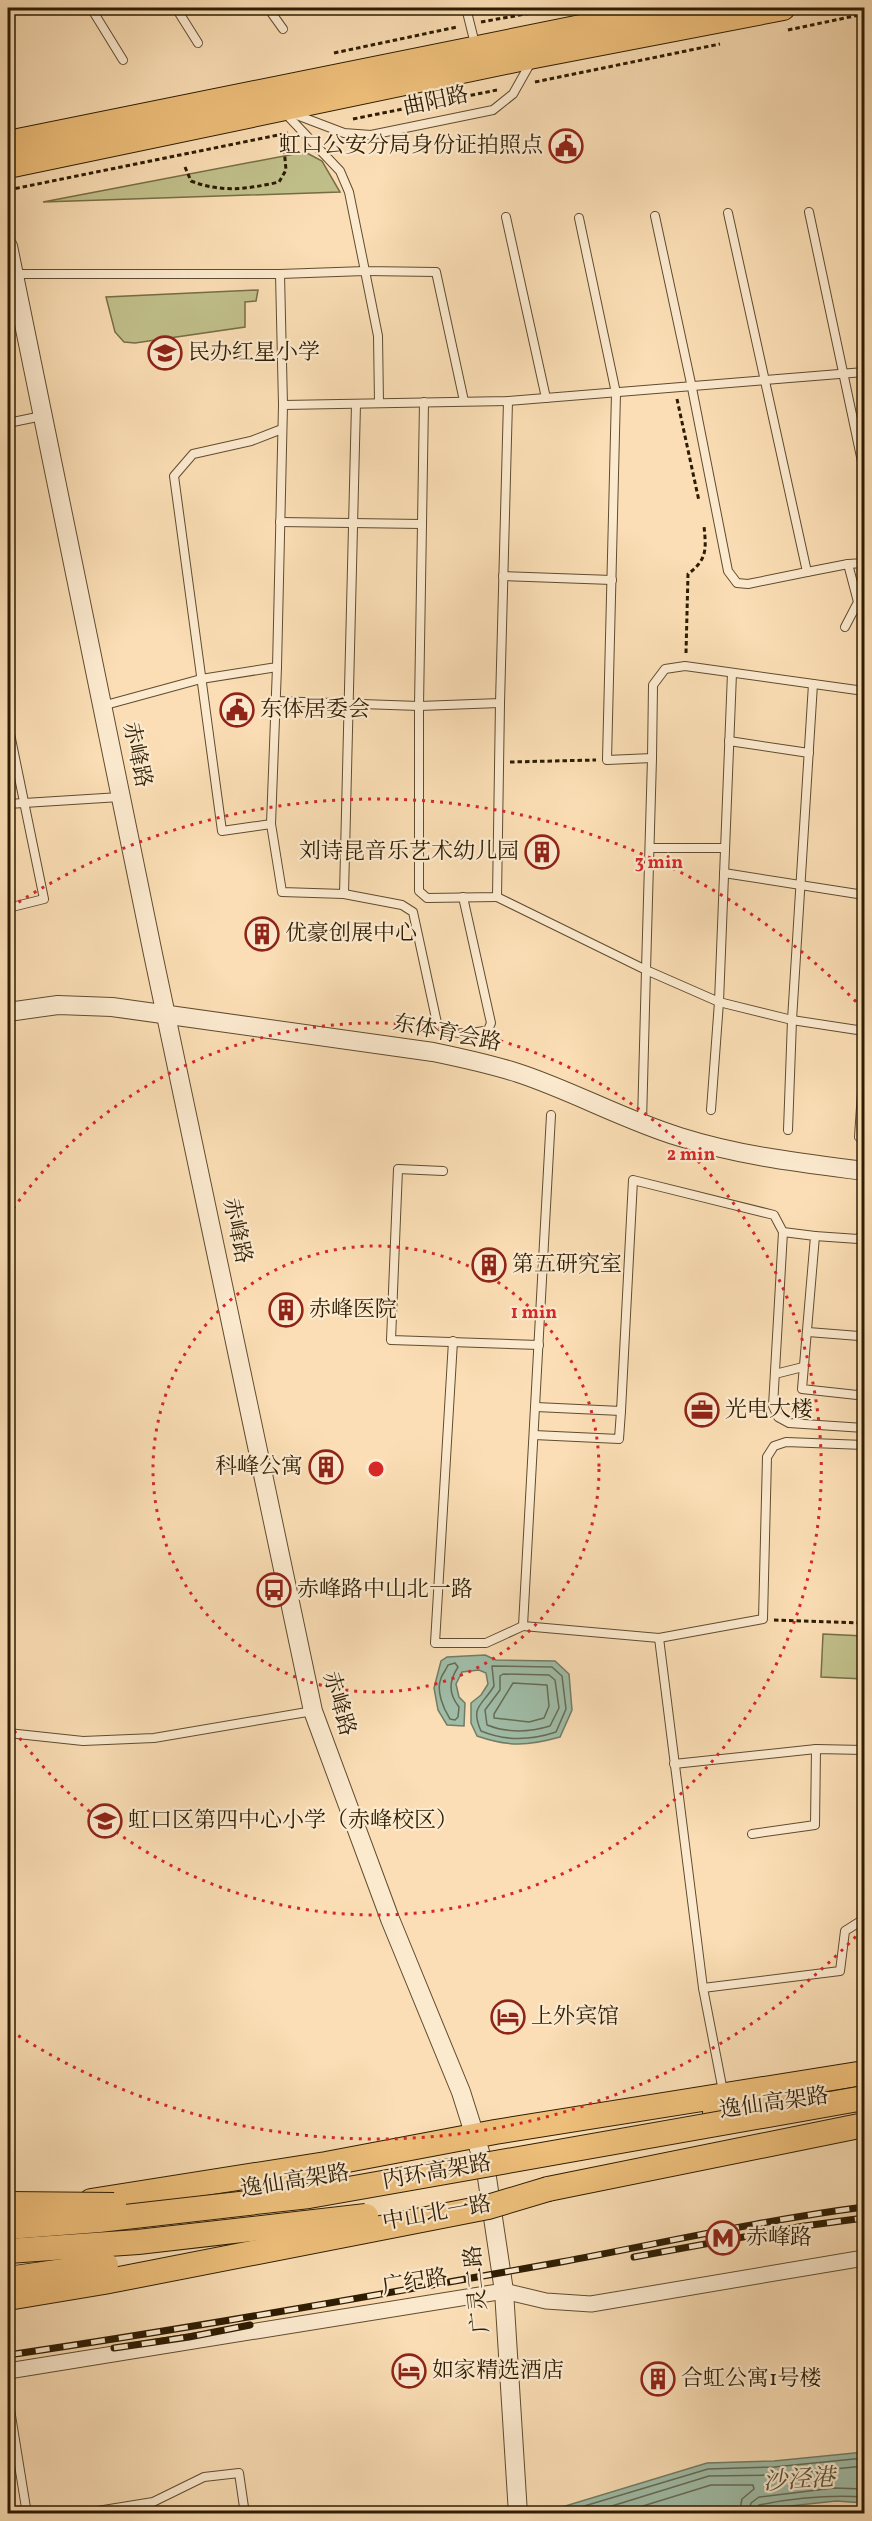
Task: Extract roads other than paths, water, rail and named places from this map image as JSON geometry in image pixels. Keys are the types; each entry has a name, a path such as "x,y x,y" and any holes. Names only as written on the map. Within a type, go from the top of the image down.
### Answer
{"main road":[{"name":"曲阳路","path":"8,143 475,46 675,8"},
{"name":"曲阳路","path":"8,166 534,56 784,19"},
{"path":"8,2209 138,2195 476,2136 864,2073"},
{"name":"逸仙高架路","path":"8,2204 134,2205 272,2187 715,2112 864,2092"},
{"name":"内环高架路","path":"8,2227 99,2220 309,2196 864,2098"},
{"name":"内环高架路","path":"8,2251 138,2242 414,2211 548,2189 864,2125"},
{"name":"中山北一路","path":"8,2278 116,2270 864,2137"},
{"path":"8,2298 104,2282 488,2207 548,2189"},
{"path":"8,2278 330,2233 368,2226 414,2211"}],"street":[{"name":"赤峰路","path":"8,246 120,797 313,1711 356,1830 461,2092 476,2136 492,2204"},
{"name":"东体育会路","path":"8,1012 58,1005 112,1007 433,1052 476,1060 518,1073 677,1136 727,1150 777,1160 864,1171"},
{"name":"广灵二路","path":"492,2204 504,2291 518,2514"},
{"name":"广纪路","path":"8,2371 504,2291 546,2301 591,2304 864,2258"}],"lane":[{"path":"91,8 123,60"},
{"path":"176,8 198,43"},
{"path":"268,8 284,29"},
{"path":"466,8 475,46"},
{"path":"282,109 344,133 371,135 493,110 513,94 520,85 534,56"},
{"path":"282,109 340,171 349,192 378,336 379,403"},
{"path":"808,212 864,471"},
{"path":"728,213 807,572"},
{"path":"655,216 728,571 737,583 748,584 864,562"},
{"path":"506,217 546,398"},
{"path":"579,218 616,393 607,760 652,758"},
{"path":"13,274 436,272 464,401"},
{"path":"280,274 283,405 271,824 282,892 344,894 402,905 413,912 437,1023 444,1031 454,1033 488,1030 491,1023 463,897"},
{"path":"283,405 508,401 692,388 864,372"},
{"path":"497,897 508,401"},
{"path":"424,402 419,706 419,891 428,898 497,897 646,970 719,1002 792,1020 864,1031"},
{"path":"344,894 356,404"},
{"path":"8,423 42,416"},
{"path":"271,824 222,831 174,476 193,454 250,441 282,429"},
{"path":"280,522 422,524"},
{"path":"845,627 858,602 848,564"},
{"path":"503,576 612,580"},
{"path":"642,1122 653,684 665,669 685,666 864,691"},
{"path":"102,706 201,679 277,667"},
{"path":"711,1110 719,1002 732,673"},
{"path":"788,1130 792,1020 813,684"},
{"path":"275,701 419,706 500,703"},
{"path":"8,724 44,899 8,908"},
{"path":"729,741 809,753"},
{"path":"8,804 120,797"},
{"path":"650,848 725,848"},
{"path":"724,873 864,895"},
{"path":"859,1137 864,1062"},
{"path":"523,1626 550,1114"},
{"path":"442,1171 398,1169 391,1340 539,1345"},
{"path":"534,1435 620,1439 633,1180 774,1215 783,1232 774,1406 778,1417 789,1423 864,1428"},
{"path":"783,1232 858,1239 864,1232"},
{"path":"815,1236 802,1389 857,1395 864,1391"},
{"path":"808,1332 860,1336 864,1342"},
{"path":"453,1341 435,1642 486,1643 523,1626 659,1638 763,1619 767,1458 774,1446 786,1442 864,1445"},
{"path":"775,1374 803,1367"},
{"path":"536,1407 621,1411"},
{"path":"659,1638 703,1988 722,2086"},
{"path":"8,1733 83,1741 154,1738 313,1711"},
{"path":"674,1764 816,1749 864,1750"},
{"path":"752,1834 815,1825 816,1749"},
{"path":"703,1988 840,1971 845,1931 864,1919"},
{"path":"8,2397 27,2514"},
{"path":"80,2514 124,2511 153,2502 204,2477 239,2473 244,2514"}],"water":[{"path":"485,1655 496,1660 555,1661 569,1674 572,1710 560,1737 538,1742 509,1744 477,1736 471,1723 471,1703 481,1695 488,1684 486,1673 479,1670 462,1672 456,1684 459,1697 465,1703 464,1726 447,1725 438,1710 434,1688 441,1661 447,1657"},
{"name":"沙泾港","path":"864,2452 864,2503 836,2501 790,2506 750,2514 564,2514 562,2507 707,2463 774,2461"}],"railway":[{"path":"8,2355 354,2299 750,2225 864,2207"},
{"path":"634,2257 804,2226 864,2218"},
{"path":"114,2348 250,2325"}],"place":[{"name":"虹口公安分局身份证拍照点","path":"566,146"},
{"name":"民办红星小学","path":"165,353"},
{"name":"东体居委会","path":"237,710"},
{"name":"刘诗昆音乐艺术幼儿园","path":"542,852"},
{"name":"优豪创展中心","path":"262,934"},
{"name":"第五研究室","path":"489,1265"},
{"name":"赤峰医院","path":"286,1310"},
{"name":"光电大楼","path":"702,1410"},
{"name":"科峰公寓","path":"326,1467"},
{"name":"赤峰路中山北一路","path":"274,1590"},
{"name":"虹口区第四中心小学（赤峰校区）","path":"105,1821"},
{"name":"上外宾馆","path":"508,2017"},
{"name":"赤峰路","path":"723,2238"},
{"name":"如家精选酒店","path":"409,2371"},
{"name":"合虹公寓1号楼","path":"658,2379"}]}
